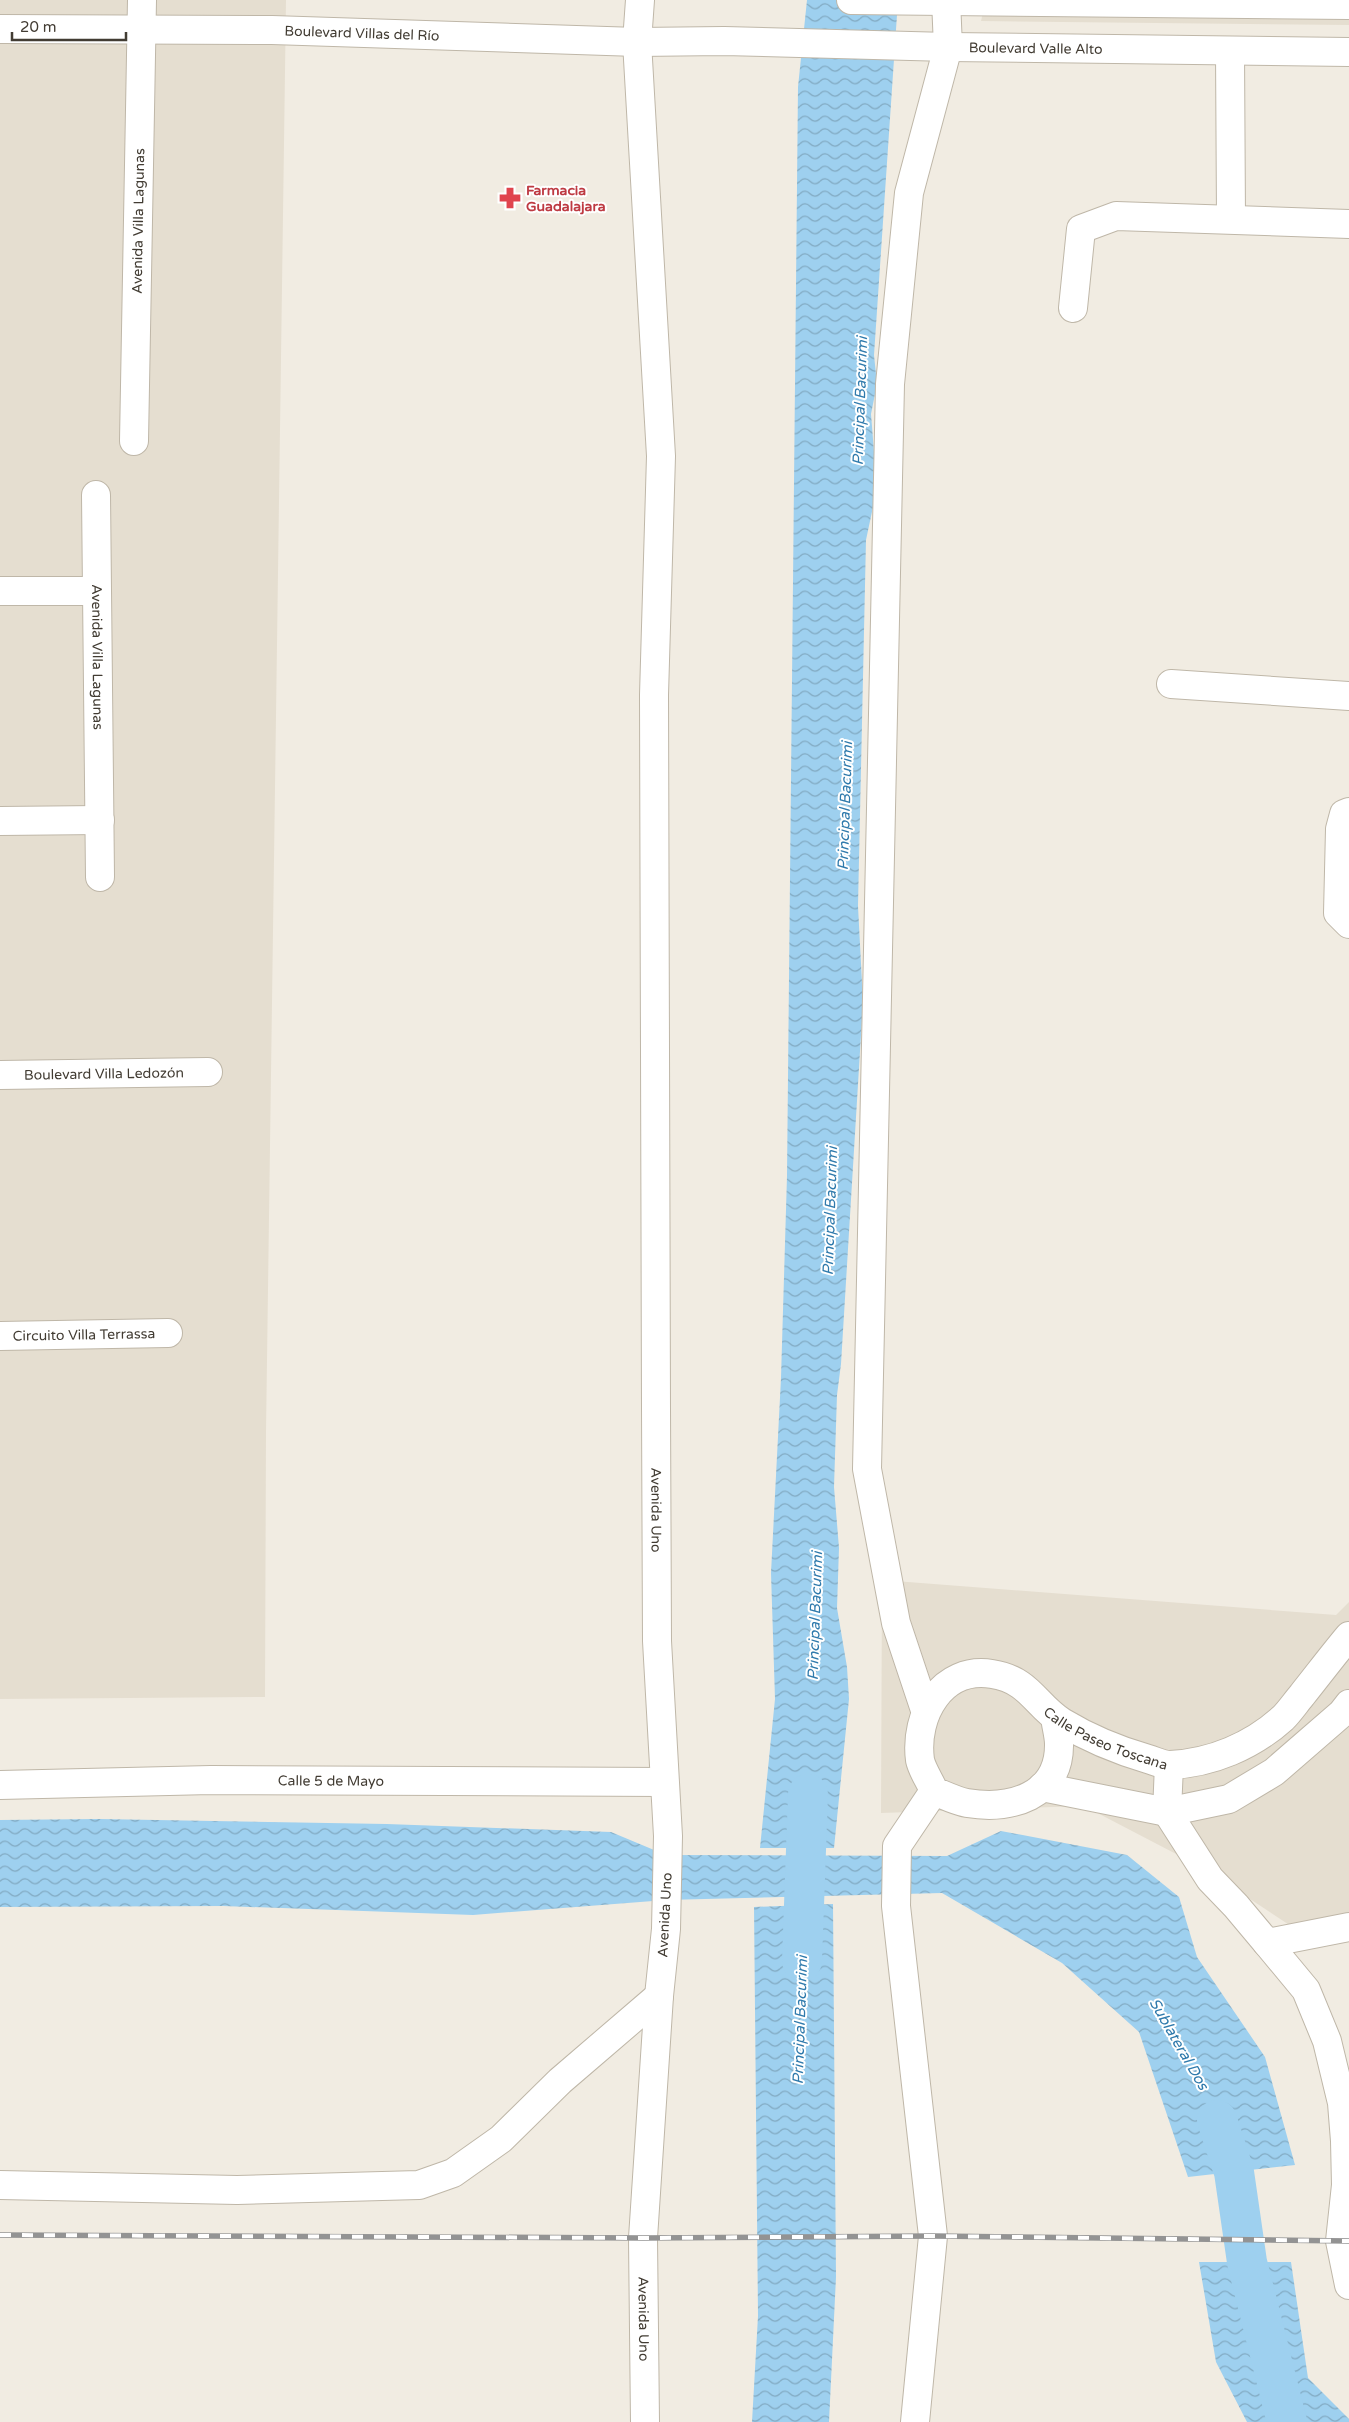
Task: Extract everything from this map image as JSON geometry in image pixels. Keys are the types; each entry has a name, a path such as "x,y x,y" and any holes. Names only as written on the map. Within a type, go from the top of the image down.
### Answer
{"street":[{"name":"Avenida Villa Lagunas","path":"134,441 143,29 142,0"},
{"name":"Avenida Uno","path":"640,0 637,42 661,456 654,695 657,1641 668,1836 666,1928 659,1996 643,2238 645,2422"},
{"path":"851,0 1349,5"},
{"path":"925,1710 896,1623 868,1479 867,1460 890,384 909,193 948,47 946,0"},
{"name":"Boulevard Villas del Río","path":"0,28 272,30 637,42 724,41"},
{"name":"Boulevard Valle Alto","path":"724,41 948,47 1349,52"},
{"path":"1230,50 1231,219"},
{"path":"1074,308 1081,229 1116,216 1349,224"},
{"name":"Avenida Villa Lagunas","path":"96,495 100,877"},
{"path":"0,591 96,591"},
{"path":"1171,684 1349,696"},
{"path":"1349,812 1344,814 1340,829 1338,913 1349,924"},
{"path":"0,821 100,820"},
{"name":"Boulevard Villa Ledozón","path":"0,1075 208,1072"},
{"name":"Circuito Villa Terrassa","path":"0,1336 168,1333"},
{"name":"Calle Paseo Toscana","path":"934,1791 920,1762 919,1739 925,1710 936,1693 949,1682 971,1675 992,1674 1011,1679 1029,1689 1055,1718 1090,1739 1122,1752 1168,1765 1216,1758 1253,1741 1284,1717 1349,1636"},
{"path":"1042,1788 1167,1812 1228,1799 1274,1772 1346,1709 1313,1681"},
{"path":"915,2422 933,2236 896,1906 897,1846 934,1791 966,1803 1005,1805 1028,1798 1042,1788 1050,1778 1059,1745 1055,1718"},
{"path":"1168,1765 1167,1812 1210,1879 1236,1906 1306,1990 1327,2040 1342,2103 1346,2141 1346,2185 1340,2241 1349,2285"},
{"name":"Calle 5 de Mayo","path":"0,1785 230,1780 664,1782"},
{"path":"1267,1943 1349,1927"},
{"path":"0,2185 237,2190 419,2185 453,2173 502,2139 560,2081 659,1996"}],"shaded area":[{"path":"0,0 286,0 266,1432 265,1697 0,1699"},
{"path":"986,0 1349,0 1349,25 981,21"},
{"path":"882,1580 1336,1615 1349,1602 1349,1933 1309,1938 1203,1868 1084,1806 881,1813"}],"water":[{"path":"807,0 898,0 874,355 877,384 871,414 876,477 873,507 866,540 858,906 863,1002 841,1364 837,1395 834,1487 839,1548 837,1608 847,1667 849,1699 834,1848 760,1848 775,1699 771,1573 781,1378 787,1176 798,87"},
{"path":"99,1819 387,1824 611,1832 666,1855 947,1856 1001,1831 1127,1855 1179,1897 1197,1957 1265,2057 1295,2165 1188,2177 1139,2032 1062,1963 942,1893 666,1900 473,1915 223,1906 0,1907 0,1820"},
{"path":"833,1904 836,2277 829,2422 752,2422 758,2316 754,1907"},
{"path":"1199,2262 1291,2262 1308,2378 1349,2419 1349,2422 1247,2422 1216,2362"}],"waterway":[{"name":"Principal Bacurimi","path":"802,1961 808,1794"},
{"name":"Sublateral Dos","path":"1217,2120 1234,2172 1247,2262 1287,2422"}],"railway":[{"path":"0,2235 643,2238 933,2236 1349,2241"}],"place":[{"name":"Farmacia Guadalajara","path":"510,198"}]}
